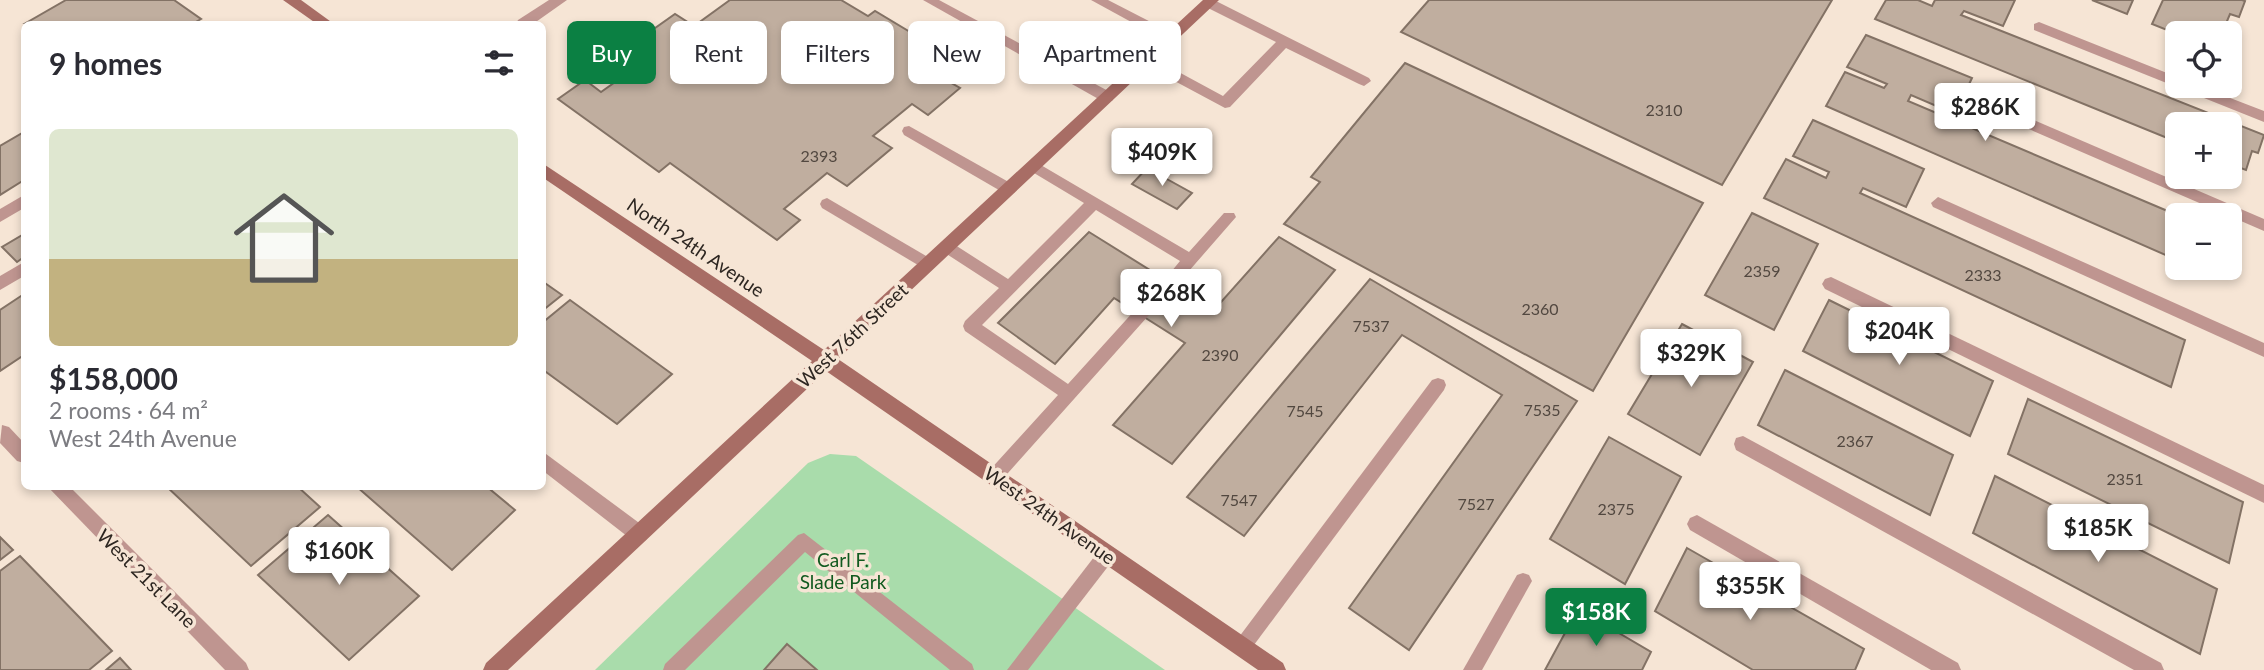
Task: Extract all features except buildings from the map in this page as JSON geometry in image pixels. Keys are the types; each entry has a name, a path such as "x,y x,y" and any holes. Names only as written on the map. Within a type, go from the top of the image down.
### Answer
{"street":[{"path":"290,0 318,21"},
{"path":"528,21 560,0"},
{"name":"West 76th Street","path":"1181,29 1210,1"},
{"name":"West 76th Street","path":"493,670 1121,84"},
{"name":"North 24th Avenue","path":"546,172 825,360"},
{"path":"1831,284 2264,494"},
{"name":"West 24th Avenue","path":"825,360 1276,670"},
{"path":"2,433 21,452"},
{"path":"1743,444 2154,670"},
{"path":"546,462 639,534"},
{"name":"West 21st Lane","path":"60,490 239,670"},
{"path":"1697,524 1951,670"}],"lane":[{"path":"929,0 1107,97"},
{"path":"1097,0 1138,21"},
{"path":"1210,1 1364,81"},
{"path":"2039,27 2165,77"},
{"path":"1181,79 1225,103 1285,41"},
{"path":"2216,98 2264,117"},
{"path":"1992,107 2264,225"},
{"path":"909,131 1009,189"},
{"path":"1034,166 1190,260"},
{"path":"1069,394 971,326 1094,202"},
{"path":"0,216 21,203"},
{"path":"1938,203 2264,350"},
{"path":"827,204 928,264"},
{"path":"1170,283 1229,217"},
{"path":"947,247 1009,287"},
{"path":"0,284 21,270"},
{"path":"995,477 1141,315"},
{"path":"1242,647 1438,385"},
{"path":"672,670 804,541 965,670"},
{"path":"1016,670 1107,554"},
{"path":"1472,670 1523,581"}],"green space":[{"name":"Carl F. Slade Park","path":"830,454 856,456 1165,670 595,670 808,463"}]}
